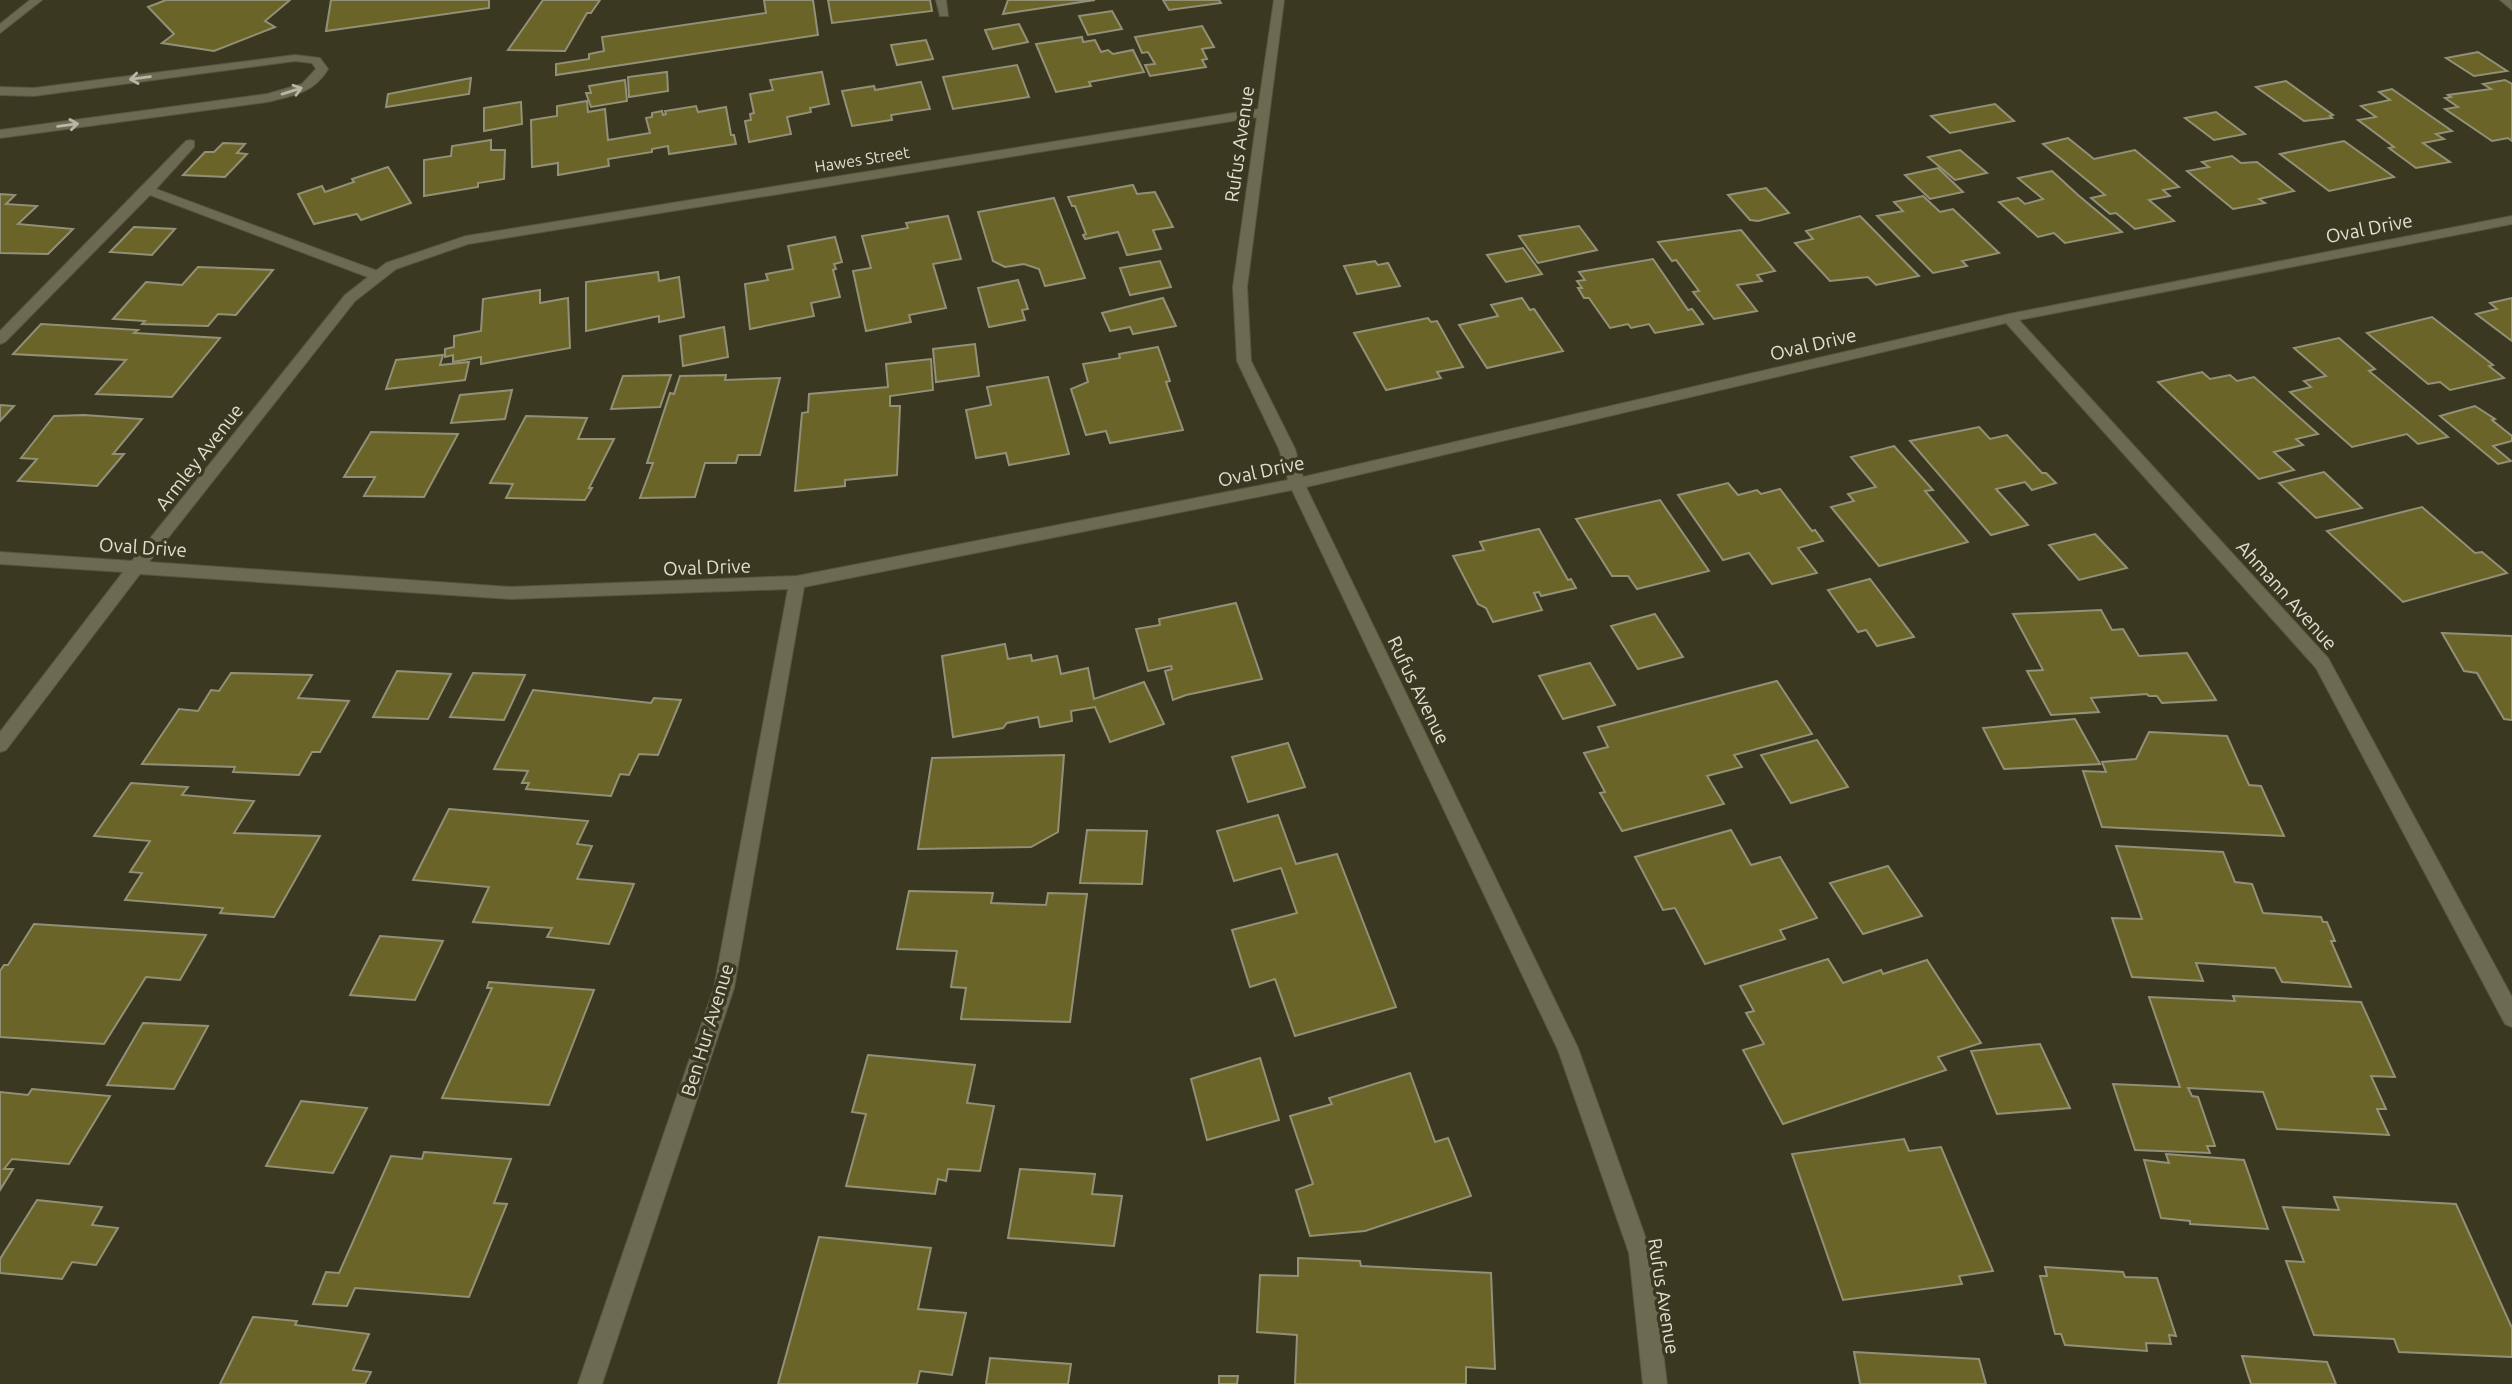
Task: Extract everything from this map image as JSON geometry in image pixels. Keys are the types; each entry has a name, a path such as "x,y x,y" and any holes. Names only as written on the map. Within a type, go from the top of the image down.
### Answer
{"street":[{"path":"0,30 37,0"},
{"path":"941,0 944,14"},
{"name":"Rufus Avenue","path":"1279,0 1240,287 1244,361 1287,449 1297,484 1568,1048 1640,1253 1656,1384"},
{"path":"2505,0 2512,7"},
{"path":"0,91 34,92 295,58 316,60 322,69 316,81 298,90 267,98 0,134"},
{"name":"Hawes Street","path":"466,240 1265,112"},
{"path":"0,339 190,144"},
{"path":"148,190 378,276"},
{"name":"Oval Drive","path":"0,558 511,593 797,582 1297,484 2009,318 2512,220"},
{"name":"Armley Avenue","path":"0,745 137,566 350,298 391,266 466,240"},
{"name":"Ahmann Avenue","path":"2009,318 2322,663 2512,1017"},
{"name":"Ben Hur Avenue","path":"590,1384 724,988 797,582"}],"building":[{"path":"166,0 290,0 265,21 275,27 214,51 162,43 174,34 148,7"},
{"path":"331,0 489,0 489,8 326,31"},
{"path":"543,0 600,0 591,13 587,13 565,51 508,50"},
{"path":"764,0 813,0 818,35 556,75 556,64 589,59 589,54 604,51 602,37 766,13"},
{"path":"828,0 930,0 932,11 832,23"},
{"path":"1008,0 1095,0 1003,14"},
{"path":"1163,0 1219,0 1221,3 1169,10"},
{"path":"1112,11 1122,29 1088,35 1079,16"},
{"path":"1019,24 1028,42 993,49 985,30"},
{"path":"1202,26 1214,47 1202,49 1207,59 1202,60 1206,67 1150,76 1145,65 1155,64 1148,52 1142,53 1135,37"},
{"path":"1082,37 1083,42 1095,40 1101,52 1108,50 1113,54 1133,50 1144,72 1089,82 1091,86 1056,92 1036,44"},
{"path":"926,40 933,59 897,65 891,45"},
{"path":"2478,52 2507,71 2474,76 2446,58"},
{"path":"1017,65 1029,97 953,109 943,77"},
{"path":"667,72 668,91 629,97 628,77"},
{"path":"822,72 829,104 810,108 811,112 787,117 791,134 749,142 745,121 751,120 750,114 754,113 750,94 773,90 770,80"},
{"path":"471,78 469,94 386,107 388,94"},
{"path":"625,80 627,101 591,107 586,93 591,93 589,86"},
{"path":"2505,80 2512,84 2512,141 2508,138 2492,141 2445,109 2458,107 2445,98 2451,97 2448,95 2491,89 2483,84"},
{"path":"2286,81 2333,115 2330,116 2332,118 2304,121 2256,87"},
{"path":"921,82 930,109 891,115 892,120 852,126 842,91 874,86 875,90"},
{"path":"2392,89 2452,131 2436,134 2444,139 2423,143 2450,162 2416,168 2389,148 2394,147 2358,120 2376,117 2361,106 2390,100 2379,92"},
{"path":"587,101 588,112 605,109 608,140 650,133 646,118 652,117 652,113 662,111 663,115 666,114 665,111 696,106 698,112 726,107 731,135 734,135 736,144 669,154 668,146 652,149 652,152 608,159 609,166 558,175 558,163 532,167 531,120 557,116 557,106"},
{"path":"521,102 522,124 484,131 484,108"},
{"path":"1995,104 2014,121 1950,133 1931,116"},
{"path":"2216,112 2245,134 2214,140 2185,118"},
{"path":"2068,138 2094,159 2135,150 2179,187 2163,190 2170,196 2149,200 2174,221 2135,229 2116,213 2110,214 2091,198 2105,195 2043,144"},
{"path":"491,140 491,150 505,150 504,179 478,183 478,187 424,196 424,160 451,156 452,146"},
{"path":"2344,141 2394,177 2329,191 2280,154"},
{"path":"223,143 245,144 237,153 247,154 225,177 183,175 205,152 214,152"},
{"path":"1960,150 1987,173 1955,180 1928,157"},
{"path":"2232,156 2241,163 2257,162 2294,191 2259,199 2265,203 2233,209 2187,171 2209,167 2202,162"},
{"path":"388,167 411,203 361,220 357,214 314,224 298,194 322,186 325,192 354,182 352,179"},
{"path":"1938,168 1963,192 1930,199 1905,175"},
{"path":"2052,171 2122,232 2065,243 2054,233 2038,237 1999,202 2018,198 2025,204 2043,199 2018,178"},
{"path":"1133,185 1137,194 1155,192 1173,227 1153,230 1161,249 1127,255 1118,232 1085,239 1083,235 1086,234 1075,206 1072,206 1068,197"},
{"path":"1766,188 1789,213 1758,221 1750,220 1728,195"},
{"path":"0,194 15,195 6,204 37,206 18,224 73,229 48,254 0,253"},
{"path":"1923,196 1940,212 1953,209 1999,253 1962,261 1967,266 1933,273 1877,216 1903,211 1894,202"},
{"path":"1054,198 1085,278 1045,286 1039,269 1024,264 1005,267 993,261 978,212"},
{"path":"948,216 961,259 933,264 946,308 909,315 911,322 866,331 853,271 871,268 862,236 908,228 906,223"},
{"path":"1860,216 1919,276 1876,285 1868,277 1830,281 1795,243 1813,239 1806,231"},
{"path":"1579,226 1597,250 1538,263 1519,236"},
{"path":"134,227 175,229 152,255 110,252"},
{"path":"1741,230 1775,271 1757,275 1762,281 1737,285 1757,311 1714,319 1693,292 1699,291 1676,260 1672,261 1658,242"},
{"path":"835,237 842,262 834,264 836,269 833,270 840,297 811,303 814,316 750,329 745,284 768,280 766,274 793,269 788,246"},
{"path":"1523,248 1542,274 1506,282 1487,255"},
{"path":"1653,259 1688,310 1692,309 1703,324 1655,333 1649,324 1631,328 1628,324 1610,328 1589,298 1584,298 1578,288 1582,288 1577,281 1585,280 1579,272"},
{"path":"1160,261 1171,287 1130,295 1120,268"},
{"path":"1375,261 1378,265 1388,263 1400,286 1357,294 1344,266"},
{"path":"198,267 273,270 236,315 218,314 208,326 142,324 145,321 113,319 146,282 182,285"},
{"path":"658,272 659,281 679,277 684,317 659,322 659,316 586,331 586,282"},
{"path":"1018,280 1028,309 1022,310 1025,320 989,327 978,288"},
{"path":"540,290 540,303 568,298 570,348 481,364 481,357 453,362 453,355 445,357 445,349 454,347 454,336 481,331 483,299"},
{"path":"1163,298 1176,326 1133,334 1130,327 1110,331 1102,313"},
{"path":"1522,298 1530,310 1534,309 1563,351 1487,368 1459,325 1498,316 1491,305"},
{"path":"2512,298 2512,341 2476,314 2497,309 2490,303"},
{"path":"2432,317 2493,365 2489,366 2504,378 2450,390 2440,382 2428,384 2367,333"},
{"path":"1428,318 1431,322 1437,321 1463,367 1437,372 1441,378 1386,390 1354,333"},
{"path":"41,324 220,338 172,397 96,394 126,360 13,354"},
{"path":"724,327 728,357 683,366 680,336"},
{"path":"2339,338 2375,369 2369,371 2448,437 2418,444 2407,434 2352,447 2290,392 2311,387 2304,381 2326,376 2294,348"},
{"path":"975,344 979,376 936,382 933,349"},
{"path":"1158,347 1170,381 1166,382 1183,430 1110,443 1106,431 1086,435 1071,389 1088,382 1083,364 1120,358 1119,354"},
{"path":"443,355 440,365 469,362 465,380 386,389 396,360"},
{"path":"931,359 933,390 890,396 890,406 900,406 897,475 845,480 845,486 795,491 802,413 808,412 809,394 888,387 886,364"},
{"path":"2202,372 2210,379 2230,375 2237,381 2254,377 2318,434 2296,439 2303,445 2274,452 2294,470 2259,479 2158,382"},
{"path":"671,375 660,407 611,409 623,376"},
{"path":"726,375 725,380 780,378 760,455 738,455 736,463 705,463 695,497 640,498 653,463 647,463 670,393 674,394 680,376"},
{"path":"1048,377 1069,454 1009,465 1006,453 976,458 966,410 991,405 987,387"},
{"path":"512,390 505,419 451,423 460,395"},
{"path":"0,405 14,406 0,421"},
{"path":"2475,406 2495,419 2492,420 2512,436 2512,441 2493,446 2511,461 2498,464 2440,416"},
{"path":"54,416 142,419 113,454 124,454 97,486 18,481 37,459 21,458"},
{"path":"526,416 587,418 578,439 614,439 585,500 506,498 513,484 490,483"},
{"path":"1979,427 1990,439 2007,435 2042,473 2046,473 2056,483 2032,490 2025,482 1996,489 2028,525 1991,535 1910,441"},
{"path":"371,432 458,434 424,497 364,496 375,477 344,477"},
{"path":"1894,446 1933,490 1925,491 1968,542 1879,566 1831,507 1854,501 1848,494 1876,487 1851,457"},
{"path":"2324,472 2362,508 2316,518 2279,483"},
{"path":"1728,483 1738,495 1757,490 1761,494 1780,489 1812,531 1815,530 1823,541 1798,548 1817,573 1772,584 1749,553 1723,560 1678,495"},
{"path":"1660,500 1709,571 1637,589 1628,576 1612,576 1576,519"},
{"path":"2422,507 2475,553 2482,552 2507,573 2403,602 2327,531"},
{"path":"1539,529 1568,580 1571,579 1576,588 1541,596 1539,592 1534,593 1542,610 1493,622 1486,608 1478,604 1453,556 1484,550 1480,542"},
{"path":"2095,534 2127,568 2079,580 2049,545"},
{"path":"1870,579 1914,637 1877,646 1866,630 1858,632 1828,590"},
{"path":"1236,603 1262,679 1173,700 1165,671 1172,669 1171,666 1148,671 1136,629 1160,625 1159,619"},
{"path":"2101,610 2112,630 2123,629 2139,656 2187,653 2216,700 2162,703 2157,696 2147,694 2091,698 2099,712 2051,715 2027,671 2043,670 2013,614"},
{"path":"1655,614 1683,657 1638,669 1611,626"},
{"path":"2442,633 2512,636 2512,720 2504,719 2477,673 2464,671"},
{"path":"1005,644 1008,659 1031,655 1032,661 1057,656 1061,674 1088,668 1094,699 1144,682 1164,724 1110,742 1095,707 1071,711 1072,721 1040,727 1038,717 1007,723 1003,728 953,737 942,656"},
{"path":"1590,663 1615,705 1563,719 1539,676"},
{"path":"397,671 451,674 428,719 373,717"},
{"path":"231,673 312,675 298,698 349,701 320,752 312,752 299,775 233,772 235,767 142,764 179,709 198,711 211,690 219,691"},
{"path":"473,673 525,675 504,720 450,717"},
{"path":"1777,681 1812,734 1734,755 1742,767 1707,776 1724,804 1622,831 1600,793 1605,792 1584,753 1608,747 1598,727"},
{"path":"533,690 651,703 654,698 681,700 658,755 639,754 629,775 620,774 611,796 526,789 529,783 522,783 528,771 494,769"},
{"path":"2075,719 2100,764 2004,769 1983,728"},
{"path":"2149,732 2227,736 2249,785 2261,786 2284,836 2102,827 2083,771 2106,772 2102,762 2136,759"},
{"path":"1817,740 1848,787 1791,803 1761,755"},
{"path":"1288,743 1305,787 1248,802 1232,757"},
{"path":"1064,755 1058,832 1031,847 918,849 932,758"},
{"path":"131,783 188,787 182,795 254,801 234,833 320,836 274,917 220,913 223,908 125,900 142,873 130,872 150,841 94,836"},
{"path":"449,809 588,821 577,844 592,846 577,879 634,884 609,944 547,937 552,928 473,922 489,887 413,880"},
{"path":"1278,815 1296,864 1337,854 1396,1007 1295,1036 1275,979 1250,987 1232,930 1297,913 1281,868 1234,881 1217,831"},
{"path":"1087,830 1147,831 1142,884 1080,883"},
{"path":"1731,830 1751,865 1780,857 1817,918 1780,930 1785,939 1705,964 1675,908 1663,910 1635,857"},
{"path":"2116,846 2223,852 2235,882 2252,884 2263,913 2321,917 2323,922 2327,922 2335,941 2331,941 2351,987 2282,982 2275,968 2196,963 2203,981 2132,977 2112,918 2142,919"},
{"path":"1888,866 1922,916 1863,934 1830,883"},
{"path":"909,891 993,893 991,903 1046,905 1048,893 1087,894 1070,1022 961,1019 966,988 951,987 957,951 897,949"},
{"path":"34,924 206,935 180,980 146,977 104,1044 0,1037 0,971 4,965 8,965"},
{"path":"380,936 443,941 415,1000 350,995"},
{"path":"1828,959 1843,983 1881,970 1883,974 1927,960 1981,1043 1938,1057 1946,1070 1783,1124 1743,1050 1764,1044 1746,1013 1754,1011 1740,986"},
{"path":"489,982 594,990 549,1105 442,1098 492,988 487,988"},
{"path":"2233,996 2361,1002 2395,1077 2371,1076 2386,1109 2377,1109 2389,1135 2277,1129 2263,1092 2188,1088 2192,1096 2198,1097 2215,1146 2207,1146 2210,1153 2135,1150 2113,1084 2180,1087 2149,997 2235,1001"},
{"path":"143,1023 208,1026 174,1089 107,1085"},
{"path":"2040,1044 2070,1108 1997,1114 1971,1051"},
{"path":"868,1055 975,1065 967,1103 994,1106 980,1171 948,1169 946,1181 938,1179 935,1194 846,1186 866,1114 852,1112"},
{"path":"1260,1058 1279,1120 1207,1140 1191,1079"},
{"path":"1410,1073 1435,1142 1448,1138 1471,1196 1365,1231 1310,1236 1296,1190 1313,1184 1290,1116 1332,1104 1329,1098"},
{"path":"32,1089 110,1096 69,1164 12,1159 4,1169 13,1169 0,1190 0,1092 28,1095"},
{"path":"301,1101 367,1108 333,1173 266,1166"},
{"path":"1904,1139 1909,1151 1941,1147 1993,1271 1959,1276 1962,1284 1843,1300 1792,1154"},
{"path":"424,1152 511,1159 494,1203 507,1204 469,1297 355,1288 347,1306 313,1304 326,1272 339,1273 391,1156 422,1159"},
{"path":"2166,1154 2244,1160 2268,1229 2190,1224 2190,1221 2161,1218 2144,1160 2169,1163"},
{"path":"1020,1169 1095,1174 1092,1194 1122,1196 1114,1246 1008,1238"},
{"path":"2334,1197 2456,1204 2512,1328 2512,1357 2399,1352 2394,1339 2314,1335 2286,1261 2304,1262 2283,1207 2339,1210"},
{"path":"37,1200 102,1207 92,1225 118,1228 96,1265 72,1262 62,1279 0,1273 0,1259"},
{"path":"819,1237 931,1248 918,1309 966,1313 952,1375 920,1371 917,1384 778,1384"},
{"path":"1298,1258 1360,1261 1361,1266 1491,1273 1495,1369 1466,1367 1466,1384 1295,1384 1297,1335 1257,1332 1260,1275 1298,1276"},
{"path":"2045,1267 2123,1272 2125,1277 2157,1278 2176,1336 2169,1335 2171,1344 2146,1343 2147,1351 2065,1345 2061,1334 2055,1334 2040,1276 2047,1276"},
{"path":"253,1317 297,1321 295,1325 369,1334 353,1370 371,1372 365,1384 220,1384"},
{"path":"1854,1352 1979,1359 1986,1384 1860,1384"},
{"path":"2242,1356 2327,1362 2336,1384 2251,1384"},
{"path":"990,1358 1071,1364 1068,1384 986,1384"},
{"path":"1219,1376 1238,1376 1237,1384 1219,1384"}]}
